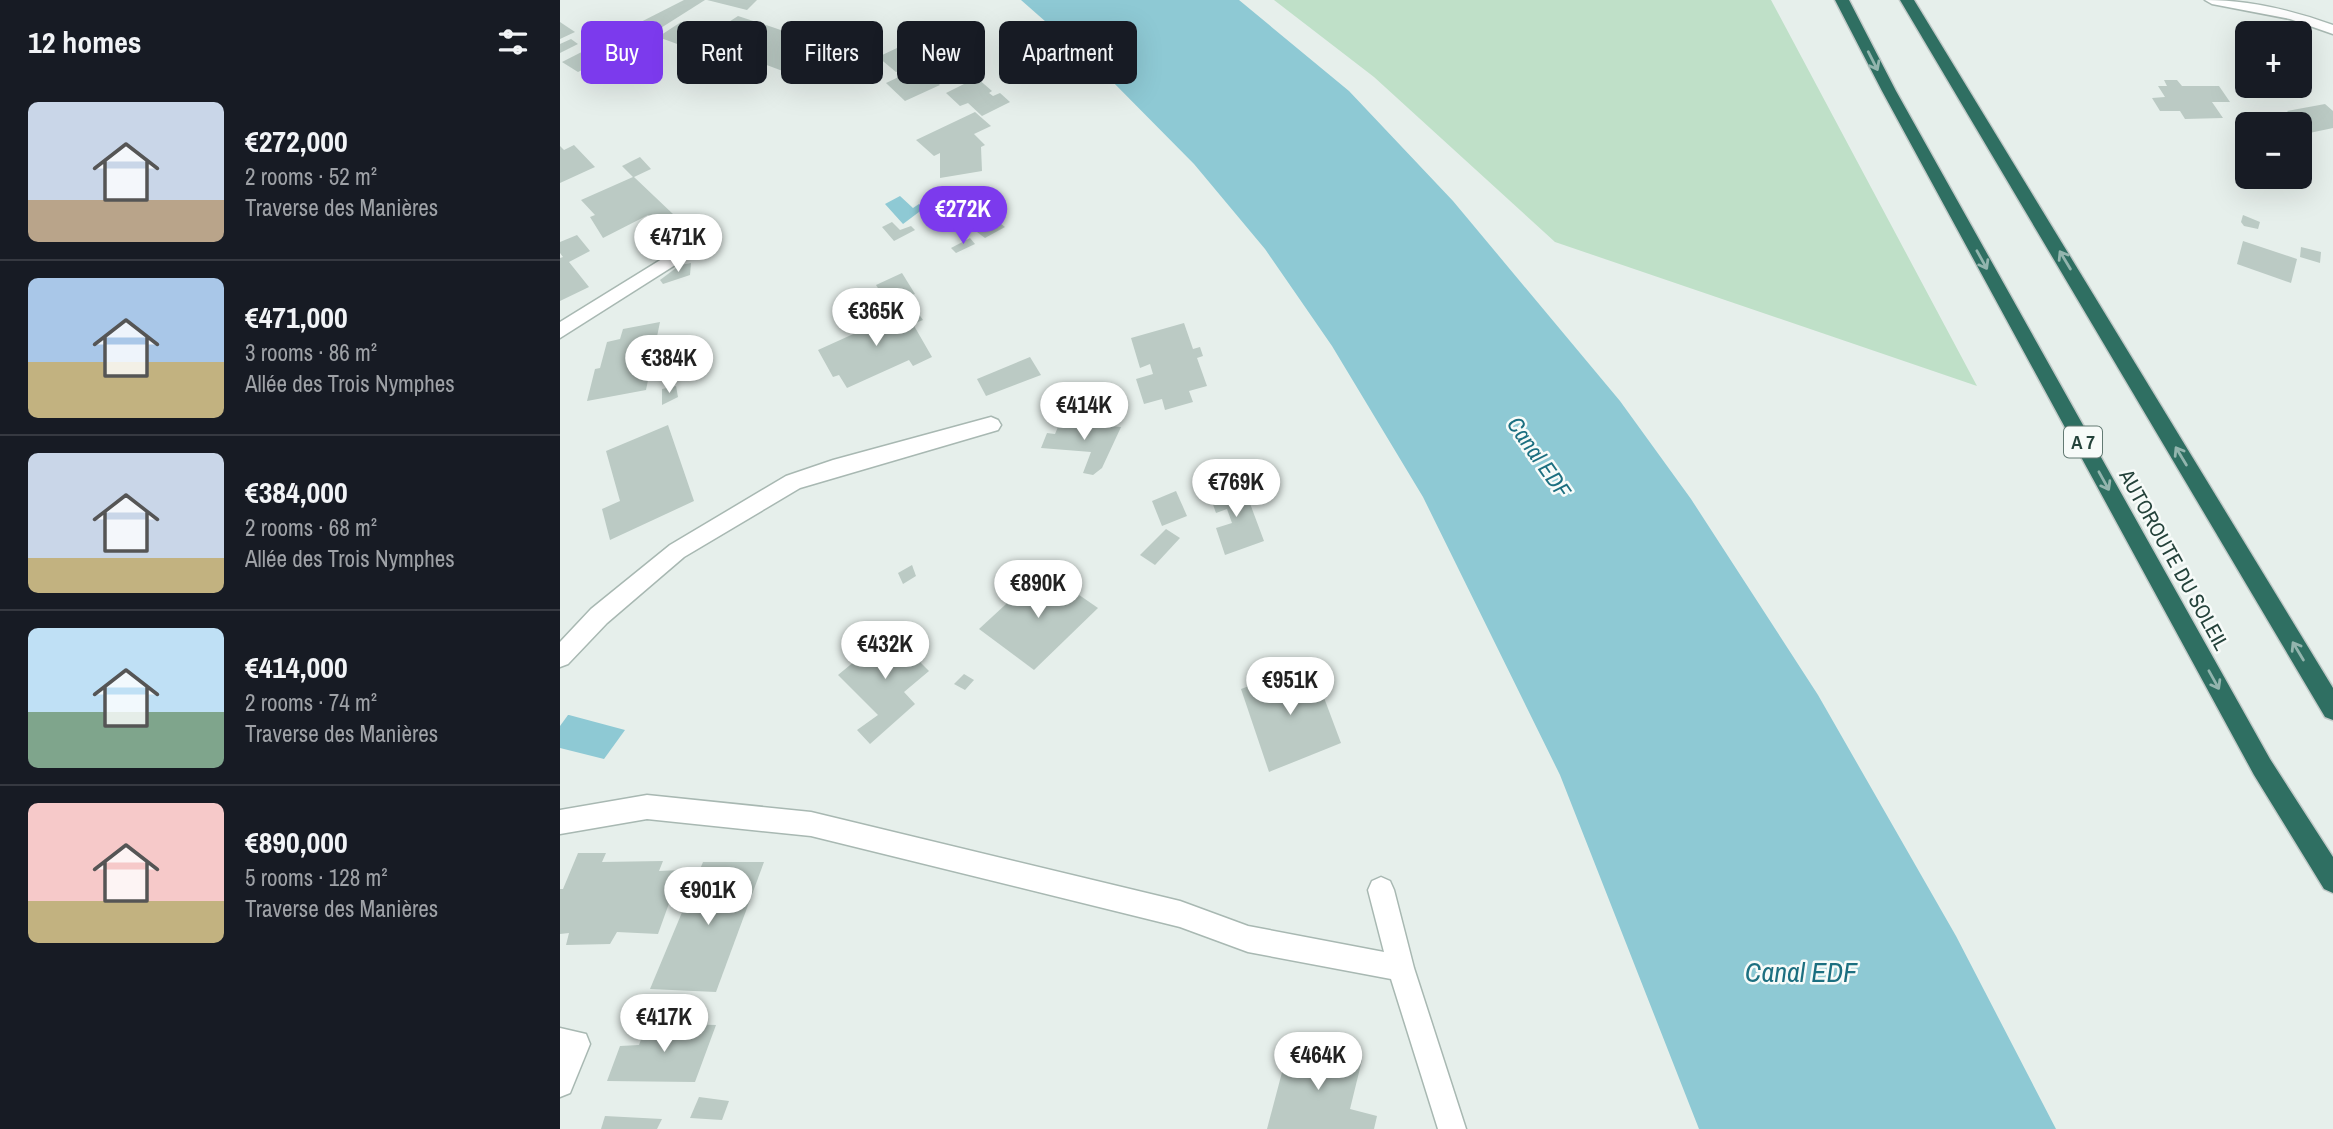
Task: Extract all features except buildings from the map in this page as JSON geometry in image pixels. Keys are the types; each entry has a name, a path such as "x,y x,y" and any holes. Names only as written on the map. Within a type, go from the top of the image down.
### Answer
{"highway":[{"name":"AUTOROUTE DU SOLEIL","path":"1842,0 1889,91 2256,755 2333,880"},
{"path":"1907,0 2333,709"}],"street":[{"path":"2212,0 2293,15 2333,30"},
{"path":"560,331 696,244"},
{"path":"560,657 599,615 677,551 793,482 833,468 990,425"},
{"path":"560,822 647,807 811,824 1180,914 1248,939 1401,968"},
{"path":"1381,890 1401,968 1452,1129"},
{"path":"560,1042 576,1044 560,1083"}],"green space":[{"path":"1274,0 1771,0 1977,386 1555,242 1374,77"}],"water":[{"name":"Canal EDF","path":"1021,0 1239,0 1349,91 1453,201 1620,401 1691,499 1818,695 1956,936 2056,1129 1699,1129 1560,775 1423,497 1332,346 1265,249 1194,164 1115,84 1137,84 1137,21 1045,21"},
{"path":"900,196 913,208 919,204 923,209 903,224 885,204"},
{"path":"568,715 625,730 604,759 560,748 560,726"}]}
